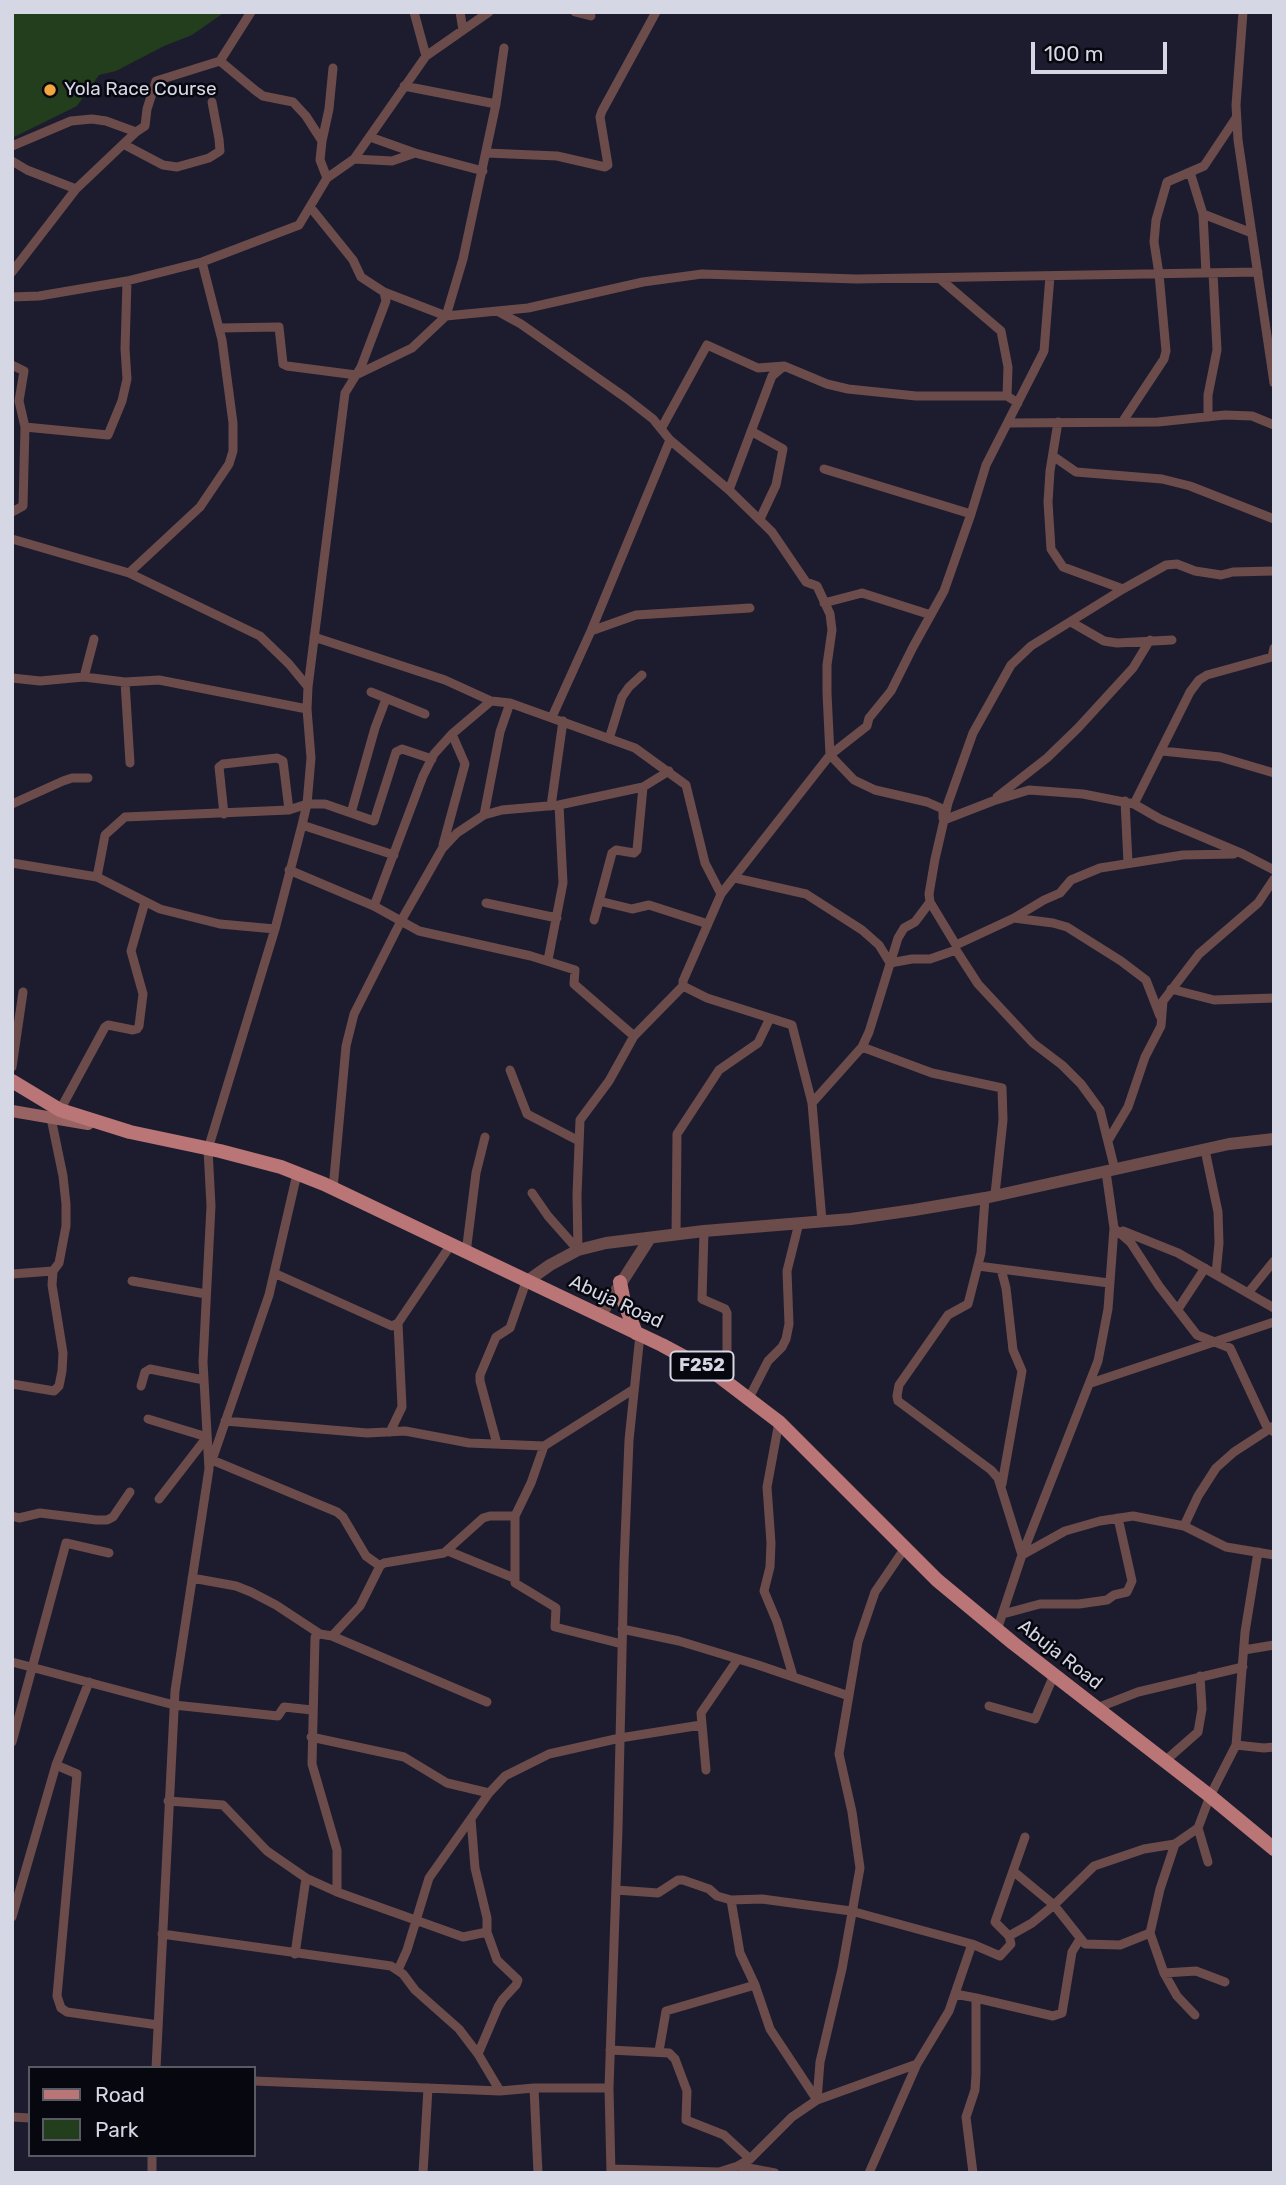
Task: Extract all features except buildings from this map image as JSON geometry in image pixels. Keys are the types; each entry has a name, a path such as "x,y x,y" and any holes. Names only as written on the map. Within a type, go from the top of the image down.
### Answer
{"main road":[{"name":"Abuja Road","path":"12,1081 55,1114 208,1149 297,1174 333,1189 638,1334 727,1382 779,1422 937,1580 1274,1849"},
{"path":"12,1111 55,1114"},
{"path":"620,1282 624,1302 638,1334"}],"street":[{"path":"12,272 76,189 145,126 156,80 220,61 251,12"},
{"path":"414,12 426,57"},
{"path":"460,12 463,30"},
{"path":"12,297 39,296 127,282 202,262 299,225 327,178 354,159 426,57 489,12"},
{"path":"575,12 591,16"},
{"path":"487,153 557,156 605,167 608,165 600,117 656,12"},
{"path":"1244,12 1236,118 1274,383"},
{"path":"220,328 279,327 283,364 356,375 408,351 446,316 463,259 487,153 504,48"},
{"path":"220,61 256,92 293,102 322,141"},
{"path":"327,178 320,160 333,68"},
{"path":"404,86 496,103"},
{"path":"125,145 163,165 177,167 209,158 220,151 212,102"},
{"path":"1123,421 1164,359 1166,351 1154,242 1156,220 1167,182 1208,161 1236,118"},
{"path":"12,146 71,121 106,121 136,132"},
{"path":"370,137 415,153 483,171"},
{"path":"354,159 392,161 415,153"},
{"path":"12,161 27,170 76,189"},
{"path":"1190,172 1203,214 1217,350 1208,395 1208,416"},
{"path":"311,208 353,260 361,278 384,292 446,316 528,308 643,282 702,274 856,279 1258,272"},
{"path":"1203,214 1252,233"},
{"path":"129,573 200,507 229,464 233,451 233,423 220,328 202,262"},
{"path":"578,1250 580,1120 609,1081 634,1036 683,986 720,894 830,755 867,726 869,719 891,691 944,592 986,465 1044,351 1050,276"},
{"path":"939,278 1001,331 1008,367 1007,396"},
{"path":"25,427 108,435 122,401 127,379 127,282"},
{"path":"210,1464 204,1380 211,1206 208,1149 275,929 307,804 311,758 307,687 345,393 356,375 386,301 384,292"},
{"path":"499,312 521,324 653,419 670,440 729,490 772,532 806,582 817,586 830,614 832,630 827,674 830,755 854,780 875,790 927,802 943,809 944,820"},
{"path":"661,429 707,345 758,369 784,366 827,384 848,389 916,396 1007,396 1018,404"},
{"path":"12,365 24,371 19,401 25,427 23,506 12,512"},
{"path":"729,490 772,376 784,366"},
{"path":"1008,423 1158,422 1208,416 1252,416 1274,425"},
{"path":"1058,422 1048,502 1051,549 1063,567 1123,589"},
{"path":"751,431 783,449 776,485 760,519"},
{"path":"552,717 591,631 670,440"},
{"path":"1053,456 1076,472 1162,478 1190,486 1274,519"},
{"path":"824,468 971,514"},
{"path":"12,539 129,573 260,636 289,664 307,687"},
{"path":"812,1103 863,1046 898,938 904,928 915,922 930,902 933,871 944,820 973,733 1011,665 1031,646 1156,570 1177,564 1221,575 1274,570"},
{"path":"824,603 862,593 931,615"},
{"path":"591,631 636,615 750,608"},
{"path":"1071,622 1104,640 1117,643 1172,640"},
{"path":"314,637 445,680 491,701 510,703 635,748 686,785 705,863 720,894"},
{"path":"84,677 94,639"},
{"path":"993,801 1047,758 1078,728 1133,668 1150,640"},
{"path":"1128,863 1130,802 1162,751 1190,692 1199,680 1207,675 1273,654"},
{"path":"609,739 622,698 642,675"},
{"path":"12,678 40,681 84,677 125,682 169,681 307,709"},
{"path":"125,682 130,763"},
{"path":"371,692 425,715"},
{"path":"351,813 386,699"},
{"path":"374,906 423,776 432,759 452,734 491,701"},
{"path":"484,815 500,732 510,703"},
{"path":"548,960 563,883 555,806 563,721"},
{"path":"442,849 465,764 452,734"},
{"path":"97,877 105,835 125,817 289,810 307,804 325,804 372,821 376,818 399,750 432,759"},
{"path":"1162,751 1220,757 1274,772"},
{"path":"223,814 219,767 223,764 277,758 284,761 289,810"},
{"path":"333,1189 346,1046 351,1025 360,1001 401,920 442,849 457,833 484,815 502,810 555,806 643,788 669,771"},
{"path":"12,804 63,781 88,778"},
{"path":"594,920 614,850 634,853 637,850 643,788"},
{"path":"944,820 1029,790 1083,794 1130,802 1160,819 1274,870"},
{"path":"302,825 394,855"},
{"path":"890,963 930,959 956,948 1060,893 1072,880 1100,868 1184,855 1243,855"},
{"path":"12,863 97,877 160,909 220,924 275,929"},
{"path":"289,870 374,906 419,931 548,960 575,970 573,984 634,1036"},
{"path":"735,878 806,894 862,930 879,945 890,963"},
{"path":"1109,1139 1128,1107 1145,1057 1161,1026 1163,1001 1199,954 1258,903 1274,879"},
{"path":"599,901 632,909 649,905 708,924"},
{"path":"12,1384 46,1391 54,1391 59,1386 63,1353 52,1285 53,1271 59,1263 66,1226 66,1204 55,1114 104,1027 108,1025 137,1030 139,1026 143,995 131,951 145,902"},
{"path":"930,902 978,984 1033,1043 1082,1084 1100,1110 1109,1139 1114,1228 1108,1309 1098,1361 1022,1555 997,1630"},
{"path":"486,903 557,918"},
{"path":"1014,918 1066,927 1121,961 1146,980 1162,1018"},
{"path":"683,986 707,998 792,1025 812,1103 822,1222"},
{"path":"1171,989 1214,1000 1274,998"},
{"path":"12,1067 23,992"},
{"path":"676,1235 677,1134 719,1070 758,1043 770,1018"},
{"path":"863,1046 932,1073 1002,1088 1003,1120 978,1266 968,1304 948,1315 899,1385 897,1395 898,1402 991,1470 1002,1486 1022,1555"},
{"path":"510,1070 527,1114 579,1141"},
{"path":"466,1254 476,1173 485,1136"},
{"path":"497,1444 480,1375 496,1337 510,1328 526,1282 578,1250 606,1243 704,1231 822,1222 990,1196 1205,1150 1274,1139"},
{"path":"1205,1150 1219,1212 1216,1274"},
{"path":"156,2066 174,1705 192,1577 210,1464 269,1295 297,1174"},
{"path":"532,1193 578,1250"},
{"path":"749,1398 768,1361 786,1339 789,1324 787,1271 799,1223"},
{"path":"1114,1228 1178,1253 1274,1308"},
{"path":"1114,1228 1131,1242 1158,1286 1198,1335 1230,1348 1266,1425 1273,1428"},
{"path":"704,1231 702,1299 725,1309 727,1313 727,1382"},
{"path":"600,1316 650,1238"},
{"path":"390,1432 401,1407 398,1323 450,1246"},
{"path":"1248,1293 1274,1261"},
{"path":"978,1266 1109,1283"},
{"path":"1178,1309 1205,1268"},
{"path":"1001,1269 1006,1288 1013,1350 1022,1371 1002,1486"},
{"path":"12,1274 53,1271"},
{"path":"274,1273 388,1325 398,1323"},
{"path":"132,1281 206,1294"},
{"path":"1090,1383 1274,1322"},
{"path":"638,1334 629,1440 622,1629 609,2088 611,2171 719,2172 738,2166 750,2159 792,2117 817,2100 917,2064"},
{"path":"141,1386 145,1372 150,1369 204,1380"},
{"path":"225,1420 367,1433 405,1431 470,1443 544,1446 634,1389"},
{"path":"148,1419 207,1437"},
{"path":"779,1422 766,1487 771,1543 770,1567 764,1591 777,1622 793,1676"},
{"path":"1184,1526 1198,1496 1216,1468 1234,1452 1273,1428"},
{"path":"159,1499 207,1437"},
{"path":"544,1446 531,1483 515,1516 514,1578 517,1586 556,1608 555,1627 622,1644"},
{"path":"210,1464 337,1512 343,1517 366,1556 380,1566"},
{"path":"12,1516 19,1518 40,1513 107,1520 113,1517 130,1492"},
{"path":"332,1636 360,1606 384,1563 448,1551 483,1518 515,1516"},
{"path":"1022,1555 1065,1531 1133,1516 1184,1526 1226,1547 1274,1555"},
{"path":"1003,1614 1040,1604 1079,1604 1107,1600 1127,1592 1132,1581 1118,1518"},
{"path":"12,1742 66,1543 109,1553"},
{"path":"817,2100 820,2062 842,1969 859,1862 852,1812 839,1754 858,1642 875,1592 905,1548"},
{"path":"448,1551 514,1578"},
{"path":"1009,1936 1032,1923 1054,1905 1094,1866 1144,1849 1175,1844 1198,1828 1210,1796 1236,1745 1244,1650 1258,1552"},
{"path":"192,1577 251,1592 320,1634 332,1636 487,1702"},
{"path":"622,1629 679,1641 849,1696"},
{"path":"320,1634 315,1637 312,1764 337,1850 337,1892"},
{"path":"1244,1650 1274,1645"},
{"path":"706,1770 701,1713 738,1659"},
{"path":"12,1662 174,1705 278,1716 284,1707 313,1710"},
{"path":"1097,1708 1138,1692 1243,1667"},
{"path":"989,1706 1035,1719 1054,1675"},
{"path":"1165,1761 1198,1732 1202,1709 1200,1676"},
{"path":"12,1917 56,1765 89,1682"},
{"path":"398,1970 407,1950 429,1878 489,1793 505,1776 548,1754 620,1738 701,1726"},
{"path":"311,1737 409,1759 447,1783 489,1793"},
{"path":"1236,1745 1274,1747"},
{"path":"56,1765 77,1774 57,1996 61,2008 67,2012 158,2025"},
{"path":"168,1801 223,1805 267,1852 306,1878 337,1892 463,1937 487,1932"},
{"path":"471,1819 475,1868 487,1917 487,1932 497,1960 518,1980 498,2007 478,2054"},
{"path":"1198,1828 1208,1862"},
{"path":"616,1890 661,1893 678,1880 683,1880 730,1900 762,1899 851,1911 972,1944 1000,1956 1011,1944 1009,1936 995,1922 1025,1837"},
{"path":"1175,1844 1160,1889 1150,1933 1164,1973 1177,1996 1195,2015"},
{"path":"1013,1871 1054,1905 1085,1944 1120,1945 1150,1933"},
{"path":"295,1954 306,1878"},
{"path":"730,1900 740,1953 755,1985 770,2029 817,2100"},
{"path":"162,1934 391,1966 404,1973 415,1990 459,2029 500,2091"},
{"path":"955,1994 1053,2016 1062,2013 1072,1952 1080,1939"},
{"path":"869,2173 917,2064 949,2011 972,1944"},
{"path":"1164,1973 1196,1971 1225,1982"},
{"path":"659,2052 666,2011 755,1985"},
{"path":"973,2173 966,2118 975,2090 976,1998"},
{"path":"610,2050 669,2053 675,2059 687,2091 685,2120 724,2135 750,2159"},
{"path":"256,2081 500,2091 609,2088"},
{"path":"424,2173 428,2088"},
{"path":"534,2088 538,2173"},
{"path":"738,2166 775,2173"}],"green space":[{"name":"Yola Race Course","path":"12,12 225,12 192,35 116,71 99,75 77,106 12,138"}],"place":[{"name":"Yola Race Course","path":"50,90"}]}
